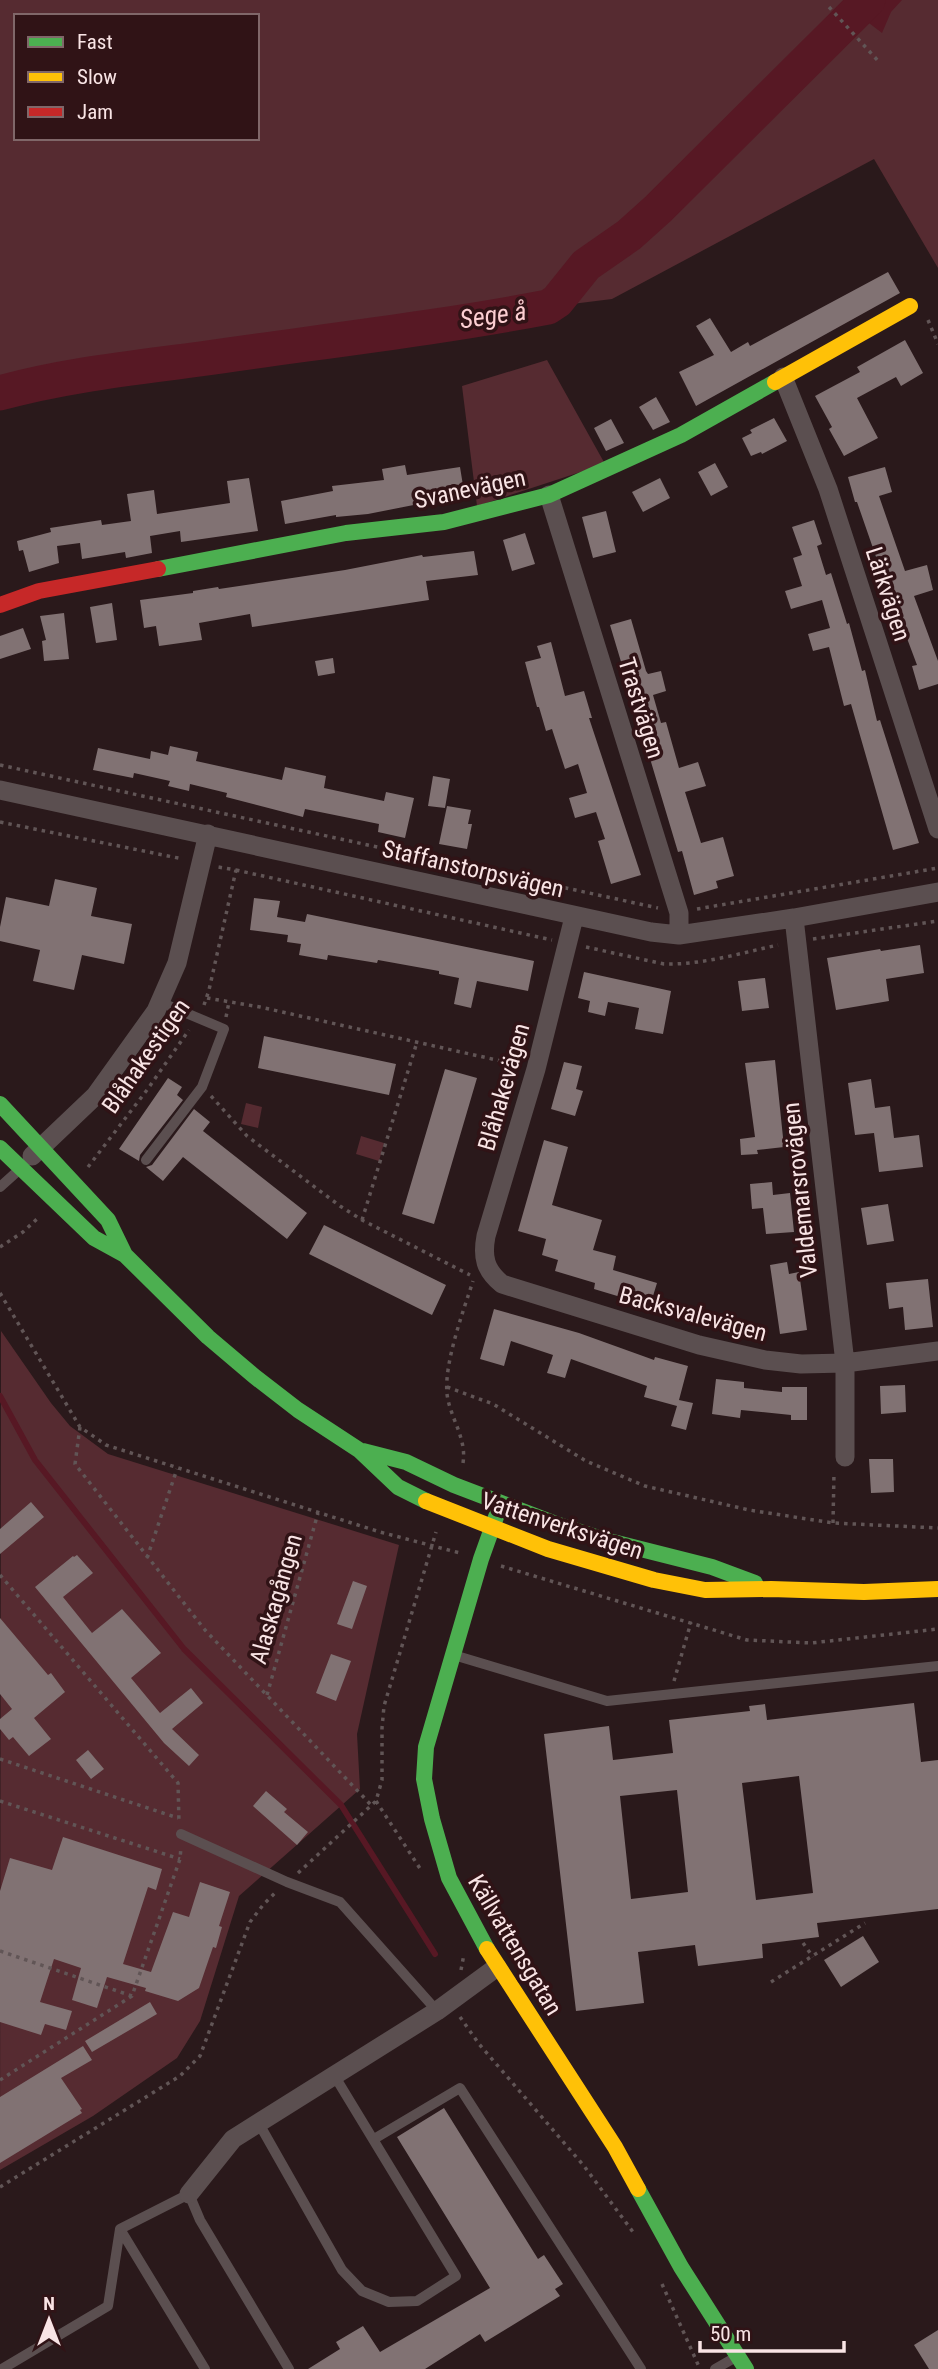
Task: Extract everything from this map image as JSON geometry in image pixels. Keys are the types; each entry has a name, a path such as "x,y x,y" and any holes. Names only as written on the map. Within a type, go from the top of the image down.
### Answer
{"street":[{"name":"Svanevägen","path":"0,605 39,592 346,533 444,522 549,495 681,435 910,306"},
{"name":"Lärkvägen","path":"783,377 828,489 938,829"},
{"name":"Trastvägen","path":"549,495 679,913 679,935"},
{"name":"Staffanstorpsvägen","path":"0,790 651,932 679,935 794,918 938,891"},
{"path":"20,1168 95,1096 156,1012 177,963 208,834"},
{"name":"Blåhakevägen","path":"481,1274 486,1236 536,1069 574,917"},
{"name":"Valdemarsrovägen","path":"794,918 845,1363 845,1457"},
{"name":"Vattenverksvägen","path":"0,1104 108,1220 125,1255"},
{"name":"Vattenverksvägen","path":"0,1147 94,1238 125,1255 208,1337 254,1376 298,1410 359,1450 398,1487 443,1509 548,1549 654,1580 705,1590 938,1590"},
{"name":"Backsvalevägen","path":"481,1274 502,1284 699,1345 765,1360 801,1364 845,1363 938,1351"},
{"name":"Vattenverksvägen","path":"359,1450 406,1462 454,1485 593,1536 712,1567 771,1589"},
{"name":"Källvattensgatan","path":"501,1503 491,1528 426,1747 424,1779 432,1819 449,1878 497,1967 615,2147 681,2267 741,2363"},
{"path":"189,2194 233,2138 444,2006 497,1967"}],"lane":[{"path":"146,1160 202,1087 223,1029 160,1002"},
{"path":"0,1187 20,1168"},
{"path":"453,1655 607,1701 938,1666"},
{"path":"181,1834 287,1882 340,1902 444,2006"},
{"path":"258,2122 342,2270 362,2291 389,2302 417,2301 456,2276 334,2075"},
{"path":"374,2140 460,2088 640,2369"},
{"path":"120,2229 189,2194 200,2220 289,2369"},
{"path":"2,2369 108,2306 120,2229"},
{"path":"120,2229 205,2369"},
{"path":"715,2369 741,2363"}],"path":[{"path":"829,7 880,63"},
{"path":"0,765 679,913 938,868"},
{"path":"0,822 236,870 664,964 694,963"},
{"name":"Blåhakestigen","path":"74,1182 94,1161 198,1017 206,998 236,870"},
{"path":"206,998 536,1069"},
{"path":"362,1220 417,1042"},
{"path":"202,1087 247,1136 306,1182 362,1220 481,1274 447,1371 447,1396 465,1449 462,1468 454,1485"},
{"path":"0,1247 23,1232 56,1202"},
{"path":"0,1293 80,1427 106,1445 318,1513 432,1545"},
{"path":"447,1387 493,1404 586,1461 645,1486 749,1510 834,1523 938,1528"},
{"path":"80,1427 75,1464 147,1558 205,1630 372,1806"},
{"path":"834,1523 834,1468 845,1457"},
{"path":"147,1558 177,1469"},
{"path":"0,2187 180,2076 200,2056 250,1922 263,1905 376,1801 382,1780 384,1706 443,1509"},
{"name":"Alaskagången","path":"267,1695 318,1513"},
{"path":"0,1575 178,1783 181,1834"},
{"path":"671,1695 691,1622"},
{"path":"0,1759 178,1818"},
{"path":"0,1801 180,1859 132,1996 0,2080"},
{"path":"376,1801 427,1880"},
{"path":"771,1982 866,1923"},
{"path":"803,1943 813,1957"},
{"path":"0,1951 132,1996"},
{"path":"464,1951 463,1966 450,1987 444,2006 584,2166 633,2232"},
{"path":"657,2273 700,2369"}],"shaded area":[{"path":"0,0 938,0 938,268 874,159 612,299 31,385 0,393"},
{"path":"882,0 902,0 891,12 882,33 865,20"},
{"path":"547,360 605,464 477,506 462,386"},
{"path":"246,1103 262,1107 258,1128 241,1124"},
{"path":"361,1136 384,1143 379,1161 356,1154"},
{"path":"1,1331 70,1426 108,1454 399,1545 357,1734 360,1789 239,1896 200,2021 177,2058 93,2116 0,2170"}],"building":[{"path":"888,272 900,293 696,406 679,372 714,355 696,326 710,318 731,352 748,342 750,346"},
{"path":"905,340 923,373 901,386 896,377 857,398 878,438 844,456 815,396 860,372 857,367"},
{"path":"656,397 670,422 653,430 639,407"},
{"path":"774,418 787,441 762,454 761,452 751,456 742,438 752,433 750,430"},
{"path":"611,419 624,443 606,451 594,428"},
{"path":"715,463 728,487 711,496 698,472"},
{"path":"405,465 407,475 460,467 465,498 285,524 281,501 333,491 332,486 384,480 382,469"},
{"path":"885,467 892,492 879,496 905,571 927,565 933,590 914,596 938,661 938,684 919,690 912,666 917,665 893,601 884,603 878,578 883,577 848,477"},
{"path":"249,478 258,531 181,542 180,531 150,536 152,553 126,558 125,552 82,559 80,543 57,546 59,563 29,572 23,550 19,551 17,541 51,532 50,528 101,520 102,525 131,521 127,494 154,490 157,514 230,503 227,481"},
{"path":"660,478 670,498 643,512 632,492"},
{"path":"606,511 616,552 593,558 582,517"},
{"path":"814,520 822,544 817,546 826,575 831,573 847,624 849,623 862,671 865,670 877,721 880,720 919,843 893,850 851,704 844,706 829,647 813,651 808,634 830,628 822,600 791,609 785,591 802,586 793,558 802,555 792,527"},
{"path":"525,533 535,564 512,571 503,540"},
{"path":"474,551 478,575 426,581 429,600 252,627 250,614 199,623 202,640 159,646 156,626 144,628 140,600 345,570 422,555"},
{"path":"112,603 117,640 96,643 90,607"},
{"path":"64,613 69,659 44,661 42,641 46,640 40,616"},
{"path":"631,619 646,671 648,674 661,671 666,691 653,695 661,723 666,722 679,768 698,762 706,786 685,792 701,843 723,837 734,876 716,881 718,888 694,895 682,851 678,852 610,625"},
{"path":"23,628 31,649 0,659 0,636"},
{"path":"551,642 565,696 584,691 592,718 589,718 641,875 611,884 598,841 605,839 596,812 575,818 569,798 587,793 578,764 565,769 552,729 546,731 537,707 525,662 541,658 537,646"},
{"path":"333,658 335,673 318,676 315,661"},
{"path":"170,746 198,752 196,761 282,780 285,767 326,776 324,788 384,801 386,792 414,798 405,838 378,832 379,824 305,809 303,817 226,797 227,793 190,784 189,791 168,786 170,781 134,773 133,778 93,770 98,748 150,759 151,751 168,755"},
{"path":"433,776 450,779 445,808 428,806"},
{"path":"447,806 471,810 468,824 472,824 467,849 439,844"},
{"path":"55,879 97,888 91,916 132,924 124,964 82,955 74,990 33,981 40,950 0,941 6,897 49,906"},
{"path":"254,898 280,901 277,917 305,922 307,914 534,961 528,991 477,981 471,1008 454,1004 459,978 439,974 439,971 378,960 377,963 328,955 327,960 299,955 301,944 287,942 288,935 250,930"},
{"path":"920,945 924,973 886,979 889,1001 836,1010 827,958"},
{"path":"584,972 671,991 663,1034 635,1029 639,1008 608,1002 605,1016 588,1012 590,1001 578,998"},
{"path":"765,978 769,1008 742,1011 738,981"},
{"path":"264,1036 396,1064 389,1095 258,1068"},
{"path":"775,1060 784,1147 757,1150 758,1154 741,1155 740,1139 755,1137 745,1063"},
{"path":"564,1062 582,1066 576,1089 583,1091 575,1116 551,1109"},
{"path":"445,1069 477,1078 434,1224 402,1214"},
{"path":"168,1078 182,1087 177,1095 183,1100 140,1155 139,1161 119,1149"},
{"path":"871,1079 875,1108 890,1106 894,1138 919,1135 923,1167 879,1172 874,1133 855,1135 848,1083"},
{"path":"194,1109 210,1122 203,1131 307,1213 287,1239 183,1157 163,1181 146,1167 152,1165"},
{"path":"544,1140 568,1147 552,1205 602,1220 593,1250 616,1256 613,1270 657,1283 649,1309 594,1289 595,1283 555,1271 558,1260 542,1255 546,1239 518,1231"},
{"path":"772,1182 773,1195 790,1193 794,1232 766,1234 763,1208 752,1209 750,1184"},
{"path":"888,1204 894,1241 867,1245 861,1208"},
{"path":"324,1225 446,1285 432,1315 309,1254"},
{"path":"787,1262 789,1274 799,1272 807,1330 780,1334 770,1265"},
{"path":"928,1279 933,1327 905,1330 903,1307 889,1309 886,1283"},
{"path":"494,1309 579,1333 654,1360 655,1357 688,1366 679,1400 693,1403 686,1430 671,1426 677,1406 644,1397 647,1386 571,1359 565,1378 547,1373 553,1355 511,1341 504,1366 480,1359"},
{"path":"716,1379 744,1382 744,1388 782,1392 782,1387 807,1387 807,1420 791,1420 791,1415 741,1410 740,1418 712,1414"},
{"path":"905,1385 906,1412 881,1414 880,1386"},
{"path":"869,1459 893,1459 894,1492 871,1493"},
{"path":"31,1502 44,1517 0,1554 0,1529"},
{"path":"77,1555 93,1573 63,1597 92,1633 122,1609 161,1653 131,1678 160,1713 191,1688 203,1703 172,1729 199,1755 189,1766 164,1743 35,1587"},
{"path":"353,1581 367,1586 352,1629 337,1624"},
{"path":"0,1618 65,1692 34,1718 51,1739 29,1756 13,1737 9,1740 0,1729 0,1719 12,1709 0,1694"},
{"path":"331,1654 351,1661 336,1701 316,1693"},
{"path":"914,1703 921,1762 938,1760 938,1909 817,1923 819,1937 762,1944 763,1958 698,1966 695,1945 638,1952 644,2003 576,2011 544,1734 609,1726 613,1760 673,1753 669,1720 750,1711 749,1706 765,1704 767,1720","holes":["799,1776 813,1893 756,1900 742,1783","677,1790 688,1892 631,1899 620,1796"]},
{"path":"88,1750 104,1769 91,1779 76,1760"},
{"path":"266,1791 287,1809 284,1812 308,1832 297,1845 253,1806"},
{"path":"63,1837 162,1869 156,1890 148,1887 123,1964 151,1972 173,1912 189,1917 200,1882 230,1892 219,1926 222,1927 216,1948 213,1947 199,1988 178,2001 107,1977 97,2008 72,2000 81,1968 54,1959 40,2002 72,2011 66,2030 45,2024 41,2035 0,2022 0,1891 10,1858 52,1870"},
{"path":"863,1936 879,1962 841,1987 824,1960"},
{"path":"150,2002 157,2014 92,2052 85,2041"},
{"path":"83,2046 92,2060 61,2078 82,2113 0,2163 0,2097"},
{"path":"444,2108 538,2259 544,2255 563,2284 555,2289 560,2296 485,2342 480,2334 425,2369 308,2369 340,2349 336,2342 363,2326 380,2352 490,2288 397,2137"},
{"path":"938,2330 938,2369 929,2369 914,2345"}],"waterway":[{"name":"Sege å","path":"0,393 99,373 418,329 548,307 557,301 586,265 629,235 658,209 868,0"},
{"path":"0,1396 35,1460 184,1649 341,1805 435,1954"}],"traffic: fast":[{"path":"158,569 346,533 444,522 549,495 681,435 775,382"},
{"path":"0,1104 108,1220 125,1255"},
{"path":"0,1148 94,1238 125,1255 208,1337 254,1376 298,1410 359,1450 398,1487 426,1501"},
{"path":"363,1451 406,1462 454,1485 556,1524 605,1540 712,1567 755,1583"},
{"path":"487,1949 449,1878 424,1779 426,1747 481,1559 501,1503"},
{"path":"638,2189 681,2267 746,2369"}],"traffic: slow":[{"path":"775,382 910,306"},
{"path":"426,1501 548,1549 654,1580 705,1590 864,1592 938,1589"},
{"path":"487,1949 615,2147 638,2189"}],"traffic: jam":[{"path":"0,605 39,591 158,569"}]}
